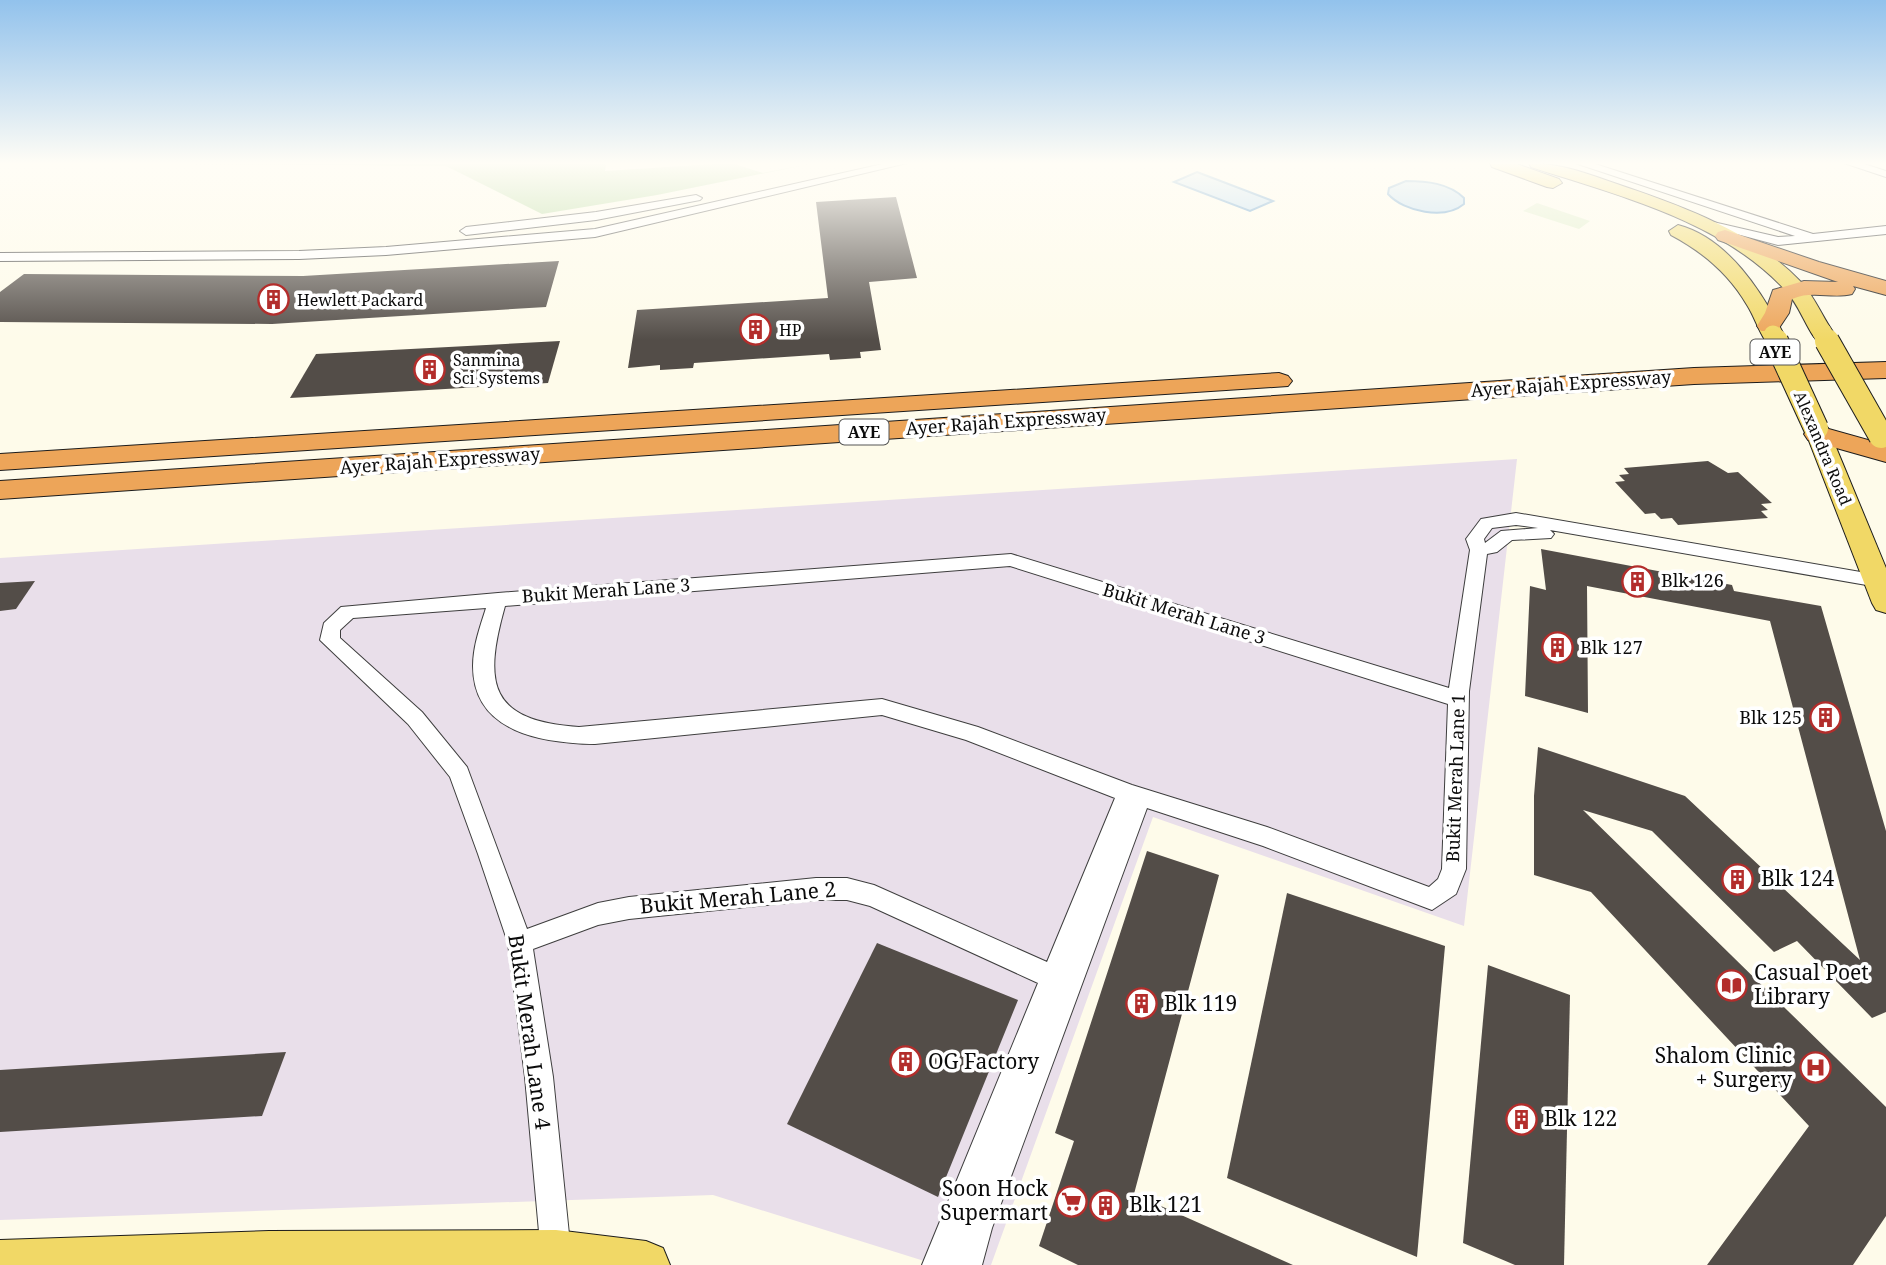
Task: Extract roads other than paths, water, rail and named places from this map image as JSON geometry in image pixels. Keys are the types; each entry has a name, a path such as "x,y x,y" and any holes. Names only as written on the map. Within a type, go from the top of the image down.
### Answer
{"highway":[{"path":"1725,236 1886,290"},
{"path":"1771,331 1781,295 1795,289 1818,286 1886,290"},
{"name":"Ayer Rajah Expressway","path":"0,462 1675,355 1886,348"},
{"name":"Ayer Rajah Expressway","path":"0,490 1694,376 1886,370"},
{"path":"1817,431 1884,446"}],"main road":[{"name":"Alexandra Road","path":"1658,222 1685,234 1726,262 1748,288 1817,431 1883,594"},
{"path":"1699,222 1768,264 1795,289 1822,332 1884,446"},
{"path":"0,1264 556,1254 646,1265"}],"street":[{"path":"0,244 301,244 436,235 545,222"},
{"path":"0,257 317,254 595,233 643,222"},
{"path":"1702,222 1778,241 1886,230"},
{"path":"1760,222 1810,238"},
{"path":"1799,263 1810,238"},
{"name":"Bukit Merah Lane 1","path":"1134,795 1266,837 1432,899 1448,886 1454,869 1458,699 1462,652 1479,550 1475,539 1488,523 1516,519 1883,594"},
{"name":"Bukit Merah Lane 3","path":"1134,795 971,733 882,707 595,736 564,736 525,729 498,706 484,680 485,648 498,599 1011,560 1458,699"},
{"name":"Bukit Merah Lane 4","path":"498,599 348,612 338,618 329,634 337,649 415,718 459,773 520,943 539,1077 556,1254"},
{"path":"937,1265 1060,980 1134,795"},
{"name":"Bukit Merah Lane 2","path":"520,943 597,914 629,908 847,889 890,902 1060,980"},
{"path":"967,1265 1060,980"}],"place":[{"name":"Hewlett Packard","path":"274,300"},
{"name":"HP","path":"756,330"},
{"name":"Sanmina Sci Systems","path":"430,369"},
{"name":"Blk 126","path":"1638,581"},
{"name":"Blk 127","path":"1557,648"},
{"name":"Blk 125","path":"1825,718"},
{"name":"Blk 124","path":"1738,879"},
{"name":"Casual Poet Library","path":"1731,985"},
{"name":"Blk 119","path":"1141,1004"},
{"name":"OG Factory","path":"905,1062"},
{"name":"Shalom Clinic + Surgery","path":"1815,1068"},
{"name":"Blk 122","path":"1521,1119"},
{"name":"Soon Hock Supermart","path":"1071,1201"},
{"name":"Blk 121","path":"1106,1205"}]}
